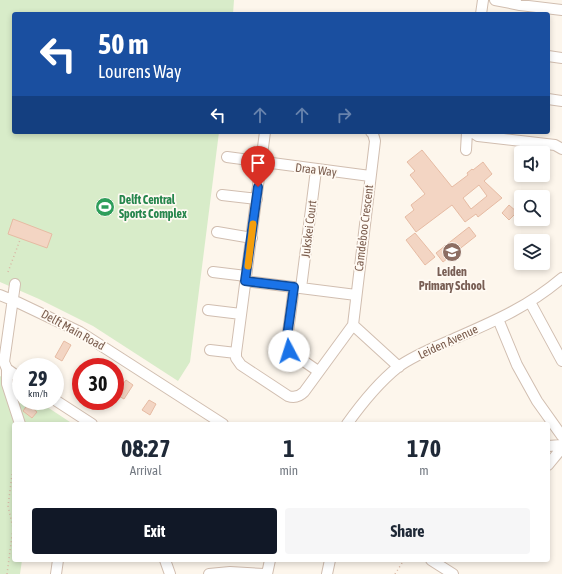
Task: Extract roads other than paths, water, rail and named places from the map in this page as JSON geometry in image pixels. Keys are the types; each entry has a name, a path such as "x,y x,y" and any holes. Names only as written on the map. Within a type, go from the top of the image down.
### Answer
{"street":[{"path":"481,12 483,0"},
{"path":"495,0 520,5 562,10"},
{"path":"550,56 562,58"},
{"path":"550,99 562,100"},
{"path":"265,134 236,353 238,362 291,397 298,396 304,392 353,325 399,367"},
{"name":"Camdeboo Crescent","path":"353,325 375,141 374,134"},
{"path":"466,150 468,134"},
{"path":"475,134 478,136 555,145 562,149"},
{"path":"226,157 261,163"},
{"name":"Draa Way","path":"261,163 370,176"},
{"name":"Jukskei Court","path":"316,170 286,347 289,351 318,371"},
{"path":"222,195 256,199"},
{"path":"217,232 252,238"},
{"path":"213,272 297,287 356,295"},
{"name":"Leiden Avenue","path":"349,422 371,393 399,367 424,352 498,319 530,302 562,278"},
{"path":"15,284 4,362 7,370 7,384 19,422"},
{"name":"Delft Main Road","path":"0,295 80,332 217,422"},
{"path":"530,302 562,361"},
{"path":"208,310 241,314"},
{"path":"498,319 517,365 537,401 562,436"},
{"path":"210,350 236,353"},
{"path":"7,370 12,373"},
{"path":"64,406 89,422"},
{"path":"550,446 562,445"},
{"path":"550,463 562,448"},
{"path":"56,574 58,562"},
{"path":"166,562 170,574"},
{"path":"268,574 270,562"},
{"path":"327,574 330,562"},
{"path":"434,562 453,574"},
{"path":"209,574 230,572 264,574"}],"place":[{"name":"Delft Central Sports Complex","path":"105,207"},
{"name":"Leiden Primary School","path":"452,252"}]}
